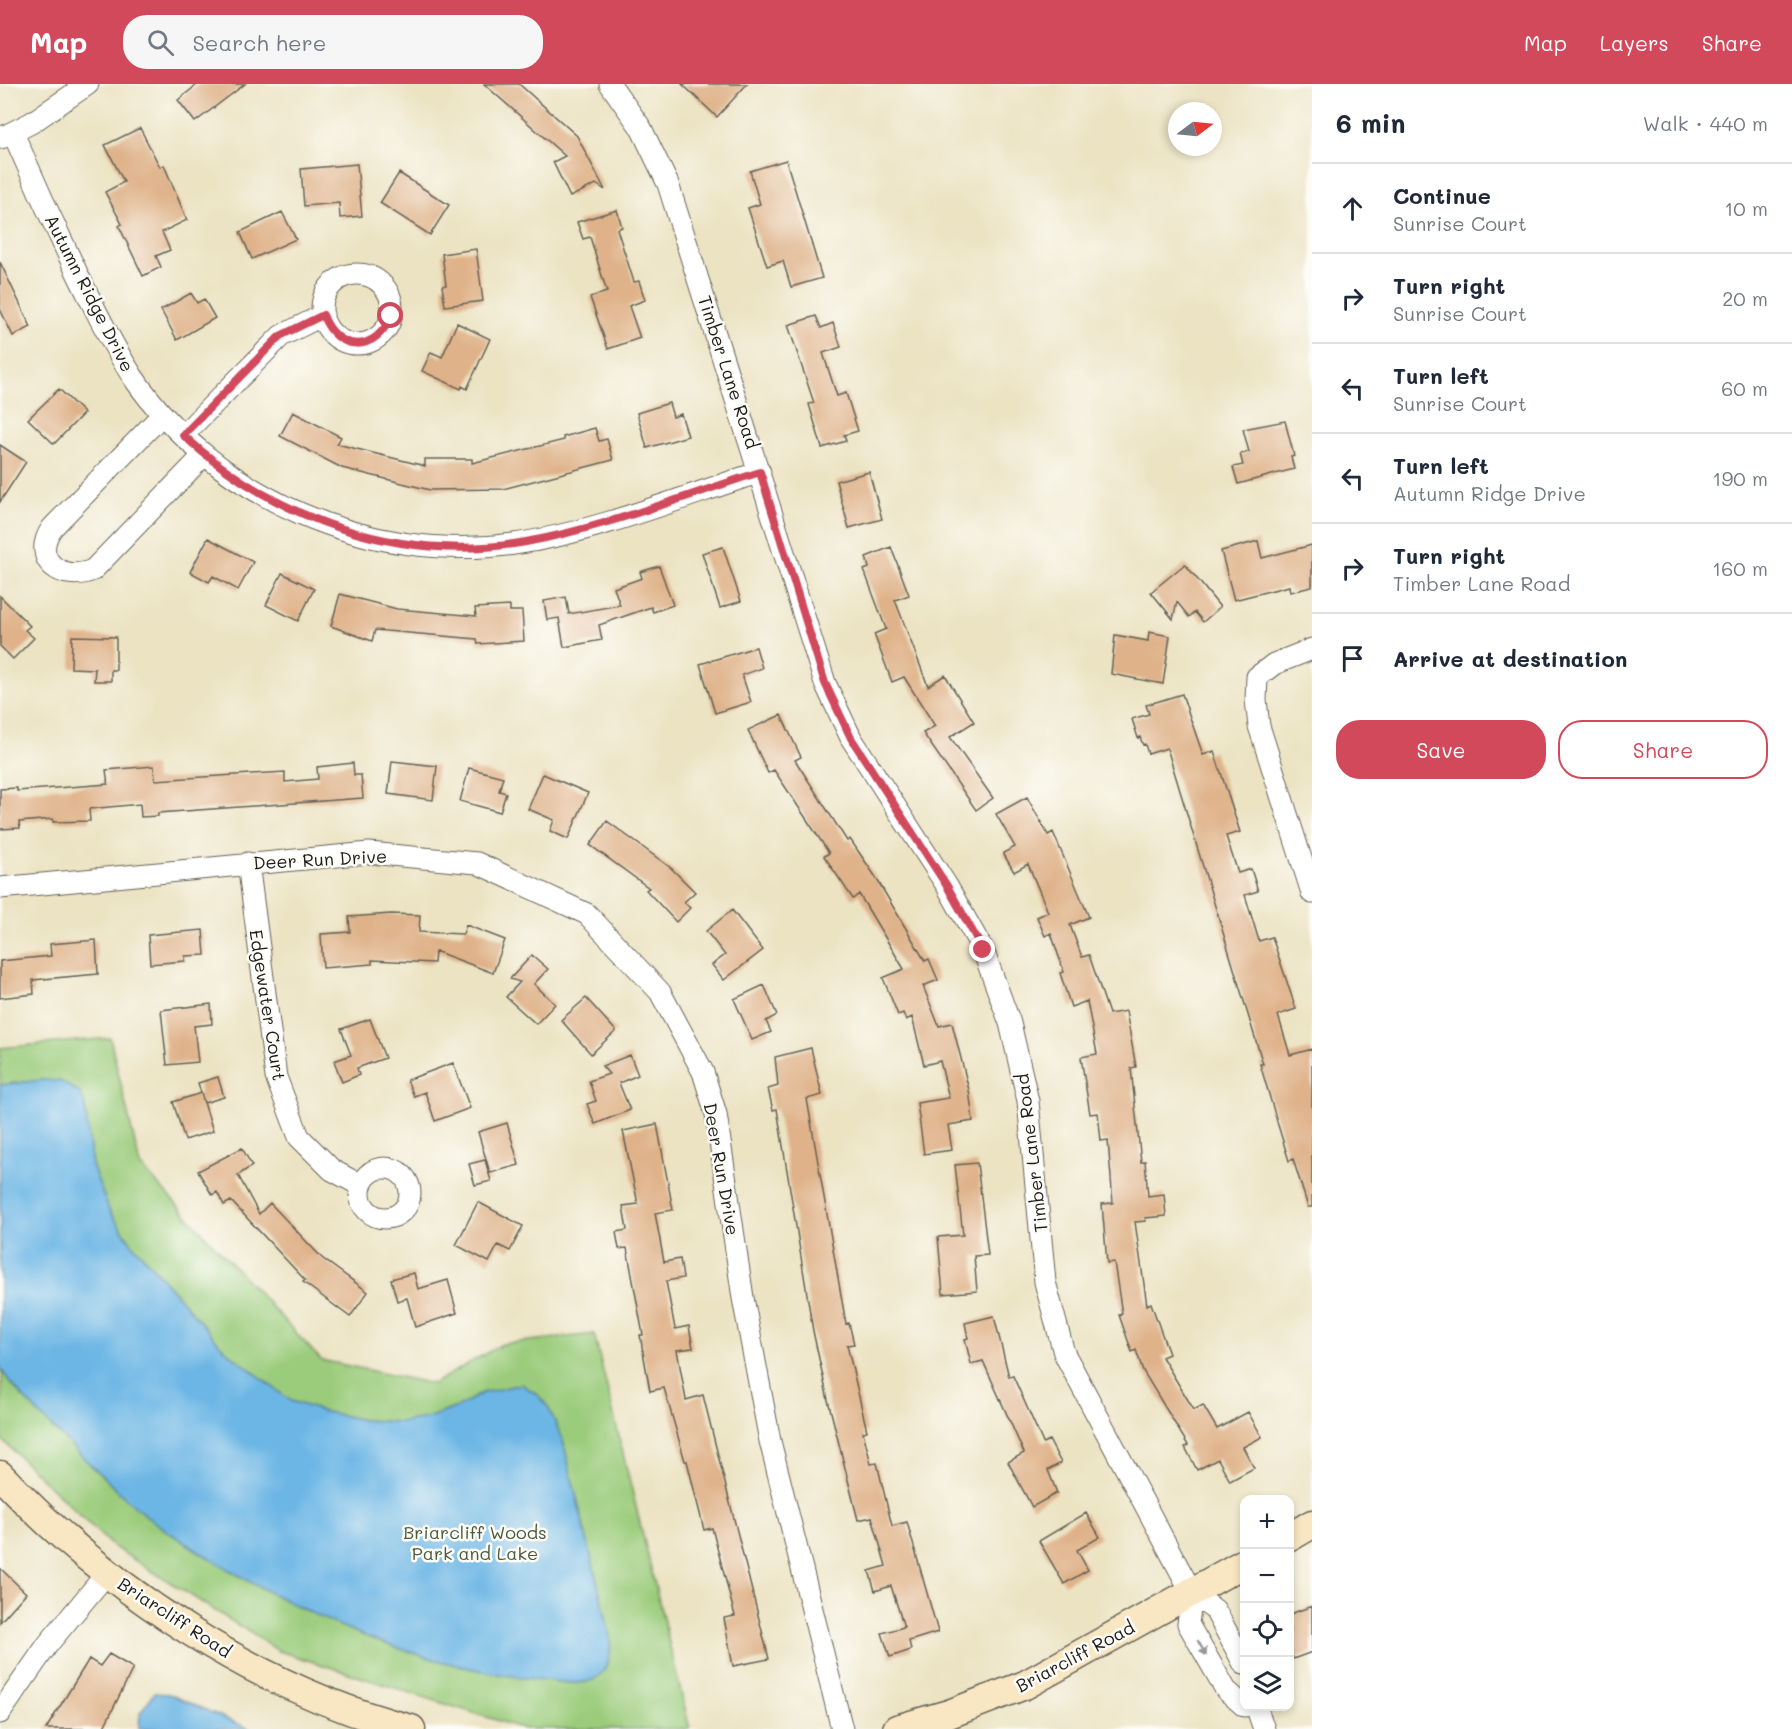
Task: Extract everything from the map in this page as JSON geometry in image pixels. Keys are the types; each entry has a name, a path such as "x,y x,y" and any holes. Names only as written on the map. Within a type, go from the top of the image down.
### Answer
{"street":[{"path":"6,136 88,84"},
{"name":"Timber Lane Road","path":"610,84 641,128 668,184 825,683 851,738 947,886 983,950 1010,1023 1028,1101 1045,1282 1064,1353 1192,1593"},
{"name":"Autumn Ridge Drive","path":"6,136 105,330 134,378 162,415 204,455 252,489 314,520 375,538 444,547 496,546 555,536 760,472"},
{"path":"183,435 280,336 323,315"},
{"path":"162,415 52,528 45,546 51,565 60,572 70,575 81,575 93,570 204,455"},
{"path":"1312,648 1274,664 1257,677 1256,700 1259,726 1312,893"},
{"name":"Deer Run Drive","path":"0,888 248,862 369,853 477,864 587,914 660,992 703,1072 716,1114 743,1298 770,1441 842,1729"},
{"name":"Edgewater Court","path":"248,862 276,1077 299,1137 332,1170 360,1185"},
{"name":"Briarcliff Road","path":"0,1475 28,1505 106,1572 186,1629 280,1680 380,1721 411,1729"},
{"path":"1294,1535 1312,1524"},
{"name":"Briarcliff Road","path":"897,1729 949,1714 1025,1685 1240,1566"},
{"path":"0,1713 48,1644 106,1572"},
{"path":"1240,1700 1226,1690 1188,1624 1192,1593 1215,1610 1241,1657"},
{"path":"1253,1711 1264,1729"}],"green space":[{"name":"Briarcliff Woods Park and Lake","path":"110,1038 140,1165 321,1360 433,1384 502,1344 594,1334 690,1729 524,1729 279,1651 112,1546 2,1440 0,1048"}],"water":[{"name":"Briarcliff Woods Park and Lake","path":"42,1080 60,1081 79,1092 85,1105 92,1165 110,1212 130,1241 224,1349 291,1401 322,1411 364,1420 401,1422 427,1418 460,1406 482,1393 521,1384 537,1394 548,1407 562,1437 608,1626 609,1658 608,1664 600,1675 588,1682 566,1683 495,1673 397,1648 303,1609 213,1560 140,1511 26,1401 0,1366 0,1085"},
{"path":"154,1693 169,1694 250,1729 139,1729 140,1713"}],"building":[{"path":"198,84 245,84 195,122 178,100"},
{"path":"484,84 519,84 577,136 605,190 596,184 570,197 553,162 565,156"},
{"path":"682,84 747,84 717,117"},
{"path":"140,128 160,167 164,165 187,220 162,232 170,250 156,256 161,267 143,276 119,226 122,224 105,192 124,182 105,145"},
{"path":"786,160 822,278 791,287 783,261 767,266 748,208 760,204 750,171"},
{"path":"357,164 362,216 340,218 339,203 304,206 301,169"},
{"path":"399,173 449,205 430,235 380,203"},
{"path":"617,210 622,227 617,229 634,282 639,281 645,300 629,306 640,338 608,349 590,297 607,292 590,237 583,239 577,222"},
{"path":"282,212 296,239 252,259 240,232"},
{"path":"476,249 483,301 445,306 442,286 446,285 442,254"},
{"path":"0,262 31,327 13,336 0,309"},
{"path":"191,293 197,303 204,299 215,318 177,340 161,310"},
{"path":"816,316 821,328 833,323 841,347 823,353 837,396 846,393 858,431 844,435 846,441 822,448 809,404 814,403 788,325"},
{"path":"457,323 490,339 467,389 462,386 461,389 422,371 431,352 442,357"},
{"path":"59,389 84,413 54,444 28,419"},
{"path":"669,403 673,417 681,414 688,436 647,448 637,413"},
{"path":"293,412 341,437 337,444 425,466 425,459 472,459 472,463 564,440 563,437 595,428 599,441 607,439 613,460 503,489 430,490 342,468 280,436"},
{"path":"1285,421 1294,456 1291,457 1294,469 1238,484 1233,467 1243,465 1240,454 1249,452 1243,429"},
{"path":"0,445 26,462 0,502"},
{"path":"869,472 882,519 849,528 836,481"},
{"path":"208,538 253,562 238,590 213,576 209,582 190,572"},
{"path":"1258,541 1262,558 1312,545 1312,587 1290,592 1289,586 1234,600 1221,551"},
{"path":"723,547 741,601 720,608 702,553"},
{"path":"891,547 909,595 895,600 928,686 945,675 974,722 950,737 993,798 976,810 923,733 935,726 904,677 892,682 874,634 886,629 864,570 869,568 866,557"},
{"path":"1185,564 1220,607 1203,622 1195,612 1189,617 1177,602 1173,619 1151,592"},
{"path":"659,566 673,605 653,612 651,607 599,625 602,640 564,647 559,618 547,620 544,601 566,597 569,614 620,605 614,588 642,578 640,572"},
{"path":"282,573 314,589 298,621 266,605"},
{"path":"340,594 397,609 476,616 475,608 510,606 510,611 522,611 524,641 478,644 477,639 375,630 372,641 331,626"},
{"path":"0,596 30,626 25,630 34,638 13,659 0,646"},
{"path":"1149,632 1170,636 1163,684 1111,674 1115,635 1148,641"},
{"path":"72,636 116,637 116,670 111,670 111,681 94,681 95,669 71,668"},
{"path":"756,647 762,668 742,675 751,702 715,713 700,664"},
{"path":"1182,694 1203,755 1214,751 1240,832 1226,836 1238,873 1251,869 1258,891 1245,895 1259,941 1272,937 1296,1009 1278,1015 1290,1055 1312,1049 1312,1207 1308,1207 1293,1159 1289,1161 1260,1064 1263,1064 1167,748 1148,754 1145,744 1143,745 1140,737 1138,738 1132,719 1149,714 1146,705"},
{"path":"781,715 801,757 795,760 847,841 850,839 875,876 925,961 929,959 938,980 923,986 939,1026 952,1023 969,1090 973,1121 948,1125 952,1150 924,1154 917,1103 949,1098 940,1061 924,1065 912,1017 906,1020 903,1013 898,1015 883,978 904,969 859,894 853,899 824,856 829,853 774,770 768,773 748,730"},
{"path":"392,761 437,766 433,800 388,794"},
{"path":"353,763 354,775 361,775 363,798 158,813 158,816 141,817 140,804 89,809 90,821 53,822 53,819 19,822 20,828 0,829 0,789 17,788 17,791 108,784 106,770 154,766 155,780 285,772 285,782 318,779 317,767"},
{"path":"469,768 503,777 499,791 506,793 500,812 460,801"},
{"path":"543,774 588,793 568,839 550,831 554,820 528,809"},
{"path":"1027,797 1048,835 1053,832 1089,917 1070,925 1082,957 1089,955 1109,1014 1126,1011 1136,1067 1131,1068 1141,1162 1145,1161 1148,1196 1164,1194 1166,1216 1145,1218 1146,1221 1135,1222 1147,1305 1151,1303 1169,1354 1162,1357 1194,1410 1203,1405 1217,1429 1248,1412 1262,1437 1243,1447 1254,1468 1230,1481 1218,1459 1197,1470 1185,1447 1188,1445 1143,1371 1136,1350 1132,1352 1119,1315 1122,1314 1114,1262 1107,1263 1102,1204 1113,1203 1108,1140 1101,1141 1098,1113 1090,1114 1081,1057 1097,1054 1087,1001 1071,1007 1060,973 1064,972 1051,933 1045,936 1037,917 1048,912 1028,864 1014,872 1003,853 1015,847 996,814"},
{"path":"607,821 671,868 695,892 684,902 690,908 676,922 646,890 649,888 590,845"},
{"path":"732,910 763,950 724,980 712,965 725,955 706,931"},
{"path":"391,914 420,915 419,932 463,934 466,925 505,940 493,973 435,951 434,963 372,960 372,964 323,968 321,934 350,932 349,917"},
{"path":"203,930 205,955 185,956 185,961 150,964 148,935"},
{"path":"96,940 98,974 33,980 34,994 0,998 0,961 51,956 50,944"},
{"path":"532,955 548,969 534,984 555,1004 536,1024 506,997 520,982 510,979"},
{"path":"764,985 777,1015 766,1021 771,1032 752,1040 734,999"},
{"path":"586,998 616,1031 591,1054 561,1020"},
{"path":"211,1004 212,1024 194,1026 198,1062 167,1065 161,1010"},
{"path":"370,1019 385,1058 357,1068 359,1075 342,1082 334,1061 351,1055 341,1029"},
{"path":"811,1048 822,1095 807,1099 846,1324 849,1323 854,1344 847,1345 867,1431 863,1432 871,1464 877,1463 892,1526 907,1522 938,1632 909,1641 911,1650 890,1657 882,1633 904,1627 891,1586 875,1591 869,1571 886,1566 872,1517 858,1520 828,1400 813,1331 777,1109 773,1110 768,1089 778,1086 775,1057"},
{"path":"630,1055 638,1075 619,1083 630,1110 595,1124 587,1104 596,1101 589,1081 609,1074 602,1066"},
{"path":"453,1063 470,1108 435,1121 425,1092 414,1096 407,1080"},
{"path":"218,1077 224,1097 204,1103 198,1083"},
{"path":"201,1093 213,1131 185,1140 173,1102"},
{"path":"507,1123 519,1165 490,1173 478,1132"},
{"path":"657,1124 673,1210 655,1213 664,1262 680,1259 683,1278 666,1281 675,1329 689,1326 693,1348 677,1350 686,1400 703,1395 769,1659 733,1666 724,1618 735,1616 712,1528 704,1530 687,1461 685,1461 664,1388 650,1391 640,1335 643,1335 627,1248 619,1249 616,1232 627,1230 623,1206 638,1204 623,1131"},
{"path":"242,1148 252,1166 238,1175 259,1214 270,1203 322,1258 368,1292 350,1317 303,1282 305,1280 231,1201 224,1205 217,1192 212,1195 198,1171"},
{"path":"485,1160 491,1181 475,1185 469,1164"},
{"path":"977,1163 988,1255 974,1256 977,1291 943,1294 938,1237 963,1235 955,1165"},
{"path":"478,1202 523,1226 510,1251 498,1245 489,1262 456,1245"},
{"path":"414,1273 418,1289 448,1280 457,1313 415,1327 407,1298 397,1301 391,1279"},
{"path":"994,1316 1009,1377 1013,1376 1043,1443 1049,1440 1061,1463 1048,1470 1057,1493 1032,1507 1008,1462 1024,1453 983,1361 971,1364 965,1339 968,1338 965,1323"},
{"path":"1086,1513 1100,1537 1077,1550 1088,1570 1064,1584 1039,1541"},
{"path":"0,1568 26,1593 0,1622"},
{"path":"1312,1606 1312,1652 1294,1659 1294,1657 1294,1613"},
{"path":"109,1654 133,1668 103,1729 46,1729 89,1659 100,1666"}],"route":[{"path":"391,316 386,329 376,339 363,344 350,343 337,338 327,328 323,315 280,336 183,435 204,455 252,489 314,520 375,538 444,547 470,548 511,544 564,534 760,472 825,683 851,738 947,886 983,950"}]}
